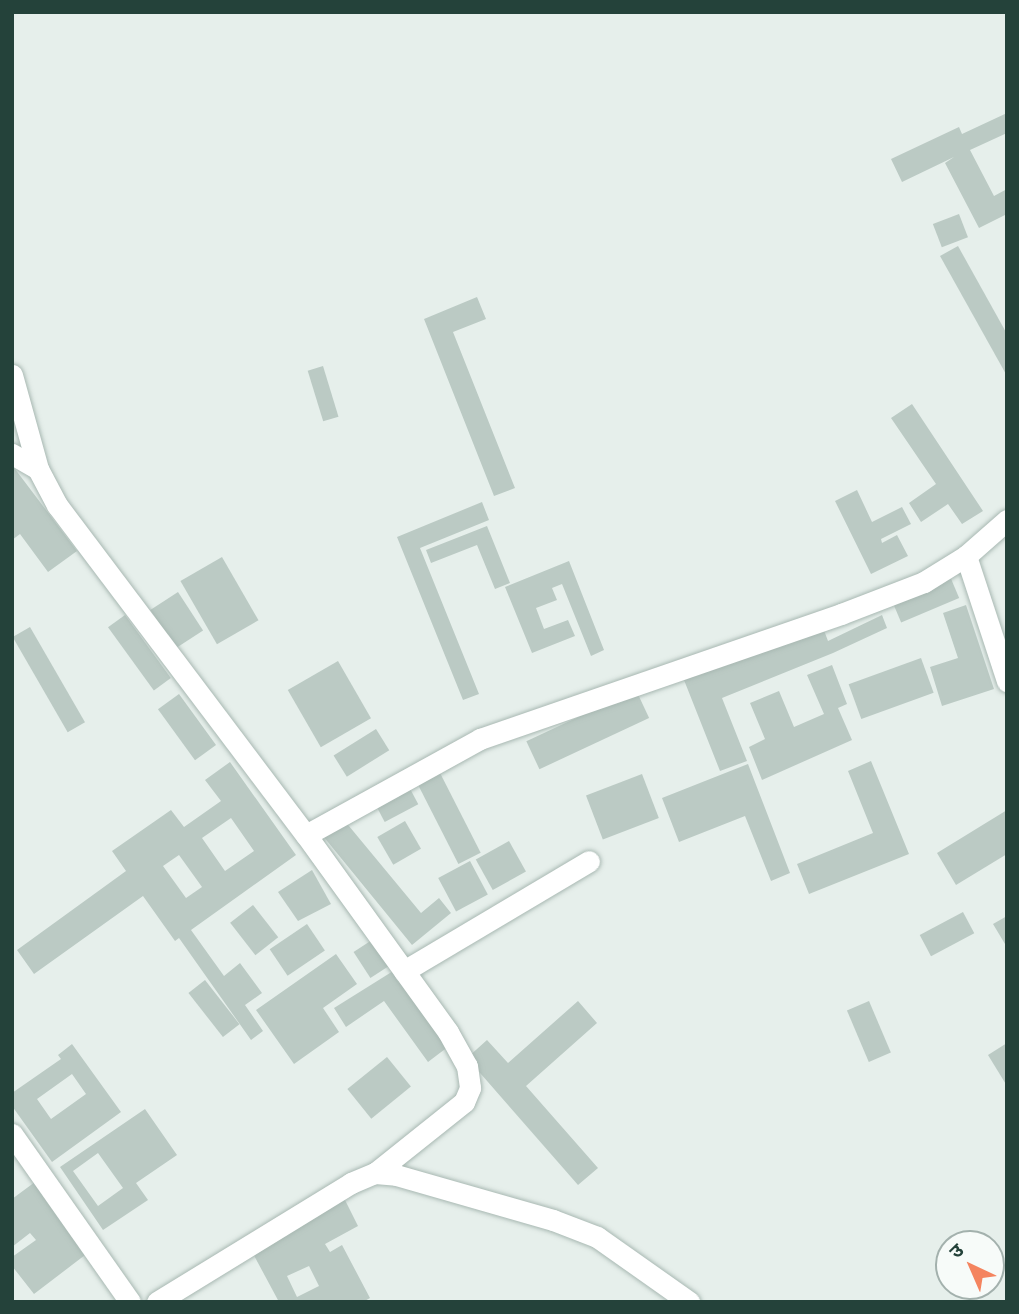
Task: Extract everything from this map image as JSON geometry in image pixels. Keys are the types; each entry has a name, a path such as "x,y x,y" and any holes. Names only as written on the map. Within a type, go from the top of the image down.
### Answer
{"street":[{"path":"12,375 38,469 57,505 306,835 448,1032 467,1066 470,1088 464,1102 375,1173 351,1183 157,1302"},
{"path":"12,454 38,469"},
{"path":"306,835 480,739 841,614 924,582 966,556 1007,520"},
{"path":"966,556 1007,681"},
{"path":"404,971 589,861"},
{"path":"12,1134 130,1302"},
{"path":"375,1173 396,1175 553,1220 597,1237 689,1302"}],"building":[{"path":"1007,113 1007,133 970,150 994,196 1007,189 1007,214 979,228 945,163 954,157 902,182 891,159 959,127 962,134"},
{"path":"959,214 968,237 942,247 933,224"},
{"path":"958,246 1007,334 1007,376 940,256"},
{"path":"477,297 486,319 453,332 515,488 494,496 424,319"},
{"path":"323,366 338,417 323,421 308,371"},
{"path":"912,404 983,511 962,524 948,504 921,522 909,503 936,484 891,418"},
{"path":"12,465 77,551 48,572 20,534 12,540"},
{"path":"857,490 872,522 902,507 911,524 881,539 882,543 897,535 908,556 871,574 835,501"},
{"path":"482,502 489,520 420,548 479,694 463,700 397,537"},
{"path":"487,526 510,583 495,589 477,545 431,563 426,550"},
{"path":"222,557 258,620 217,644 180,581"},
{"path":"569,561 604,650 591,656 562,584 552,588 557,600 536,608 544,629 568,620 575,636 532,653 505,587"},
{"path":"949,574 959,598 901,623 891,599"},
{"path":"178,592 203,631 175,649 150,610"},
{"path":"966,605 994,689 942,706 930,667 958,658 943,613"},
{"path":"125,615 171,678 154,690 108,627"},
{"path":"882,615 887,628 722,698 747,761 720,771 684,680 822,625 828,641"},
{"path":"30,627 85,722 68,732 13,637"},
{"path":"921,658 934,693 861,719 849,684"},
{"path":"338,661 371,718 321,747 288,690"},
{"path":"832,665 847,704 838,708 852,740 762,780 749,747 765,739 750,703 779,691 794,727 824,714 807,675"},
{"path":"636,690 649,718 539,769 526,741"},
{"path":"179,694 216,745 195,760 158,709"},
{"path":"376,729 389,750 347,777 334,755"},
{"path":"871,761 909,854 809,894 797,864 873,833 848,771"},
{"path":"230,762 296,855 191,930 224,976 240,963 262,993 245,1005 263,1031 251,1040 179,938 175,941 143,896 34,974 17,950 126,871 112,851 171,810 184,827 221,801 205,780","holes":["231,818 254,851 225,871 202,838","179,855 202,887 186,898 163,866"]},
{"path":"748,764 790,873 771,881 745,816 679,842 662,798"},
{"path":"438,769 481,853 458,864 416,780"},
{"path":"642,774 659,818 603,839 586,796"},
{"path":"407,783 418,804 385,822 373,801"},
{"path":"1007,810 1007,854 956,885 937,853"},
{"path":"344,820 421,913 439,898 451,913 412,945 323,836"},
{"path":"405,821 421,849 393,865 377,837"},
{"path":"509,841 526,872 493,890 476,859"},
{"path":"470,861 488,895 456,911 438,878"},
{"path":"312,870 331,904 298,921 278,892"},
{"path":"253,905 278,937 255,955 230,923"},
{"path":"963,912 974,933 931,956 920,935"},
{"path":"1007,916 1007,943 1005,944 993,924"},
{"path":"307,924 325,951 288,976 270,949"},
{"path":"372,940 389,966 370,978 354,952"},
{"path":"336,954 357,984 323,1008 339,1032 294,1064 256,1010"},
{"path":"398,968 453,1043 428,1062 384,1001 346,1027 334,1008"},
{"path":"205,980 239,1024 223,1037 188,993"},
{"path":"578,1001 597,1023 526,1086 598,1168 578,1185 467,1058 487,1040 508,1063"},
{"path":"869,1001 891,1053 869,1062 847,1010"},
{"path":"1007,1043 1007,1086 988,1055"},
{"path":"72,1044 121,1112 52,1162 12,1106 12,1093 61,1059 58,1055","holes":["72,1074 86,1094 51,1119 37,1099"]},
{"path":"387,1057 411,1087 371,1119 347,1089"},
{"path":"145,1109 177,1155 136,1183 148,1200 103,1230 60,1167","holes":["98,1153 123,1188 98,1206 73,1171"]},
{"path":"35,1182 89,1252 34,1294 12,1266 12,1257 36,1240 30,1233 12,1247 12,1199"},
{"path":"344,1198 358,1226 325,1244 330,1252 342,1245 370,1298 363,1302 279,1302 250,1248","holes":["309,1266 319,1286 297,1297 287,1276"]}]}
